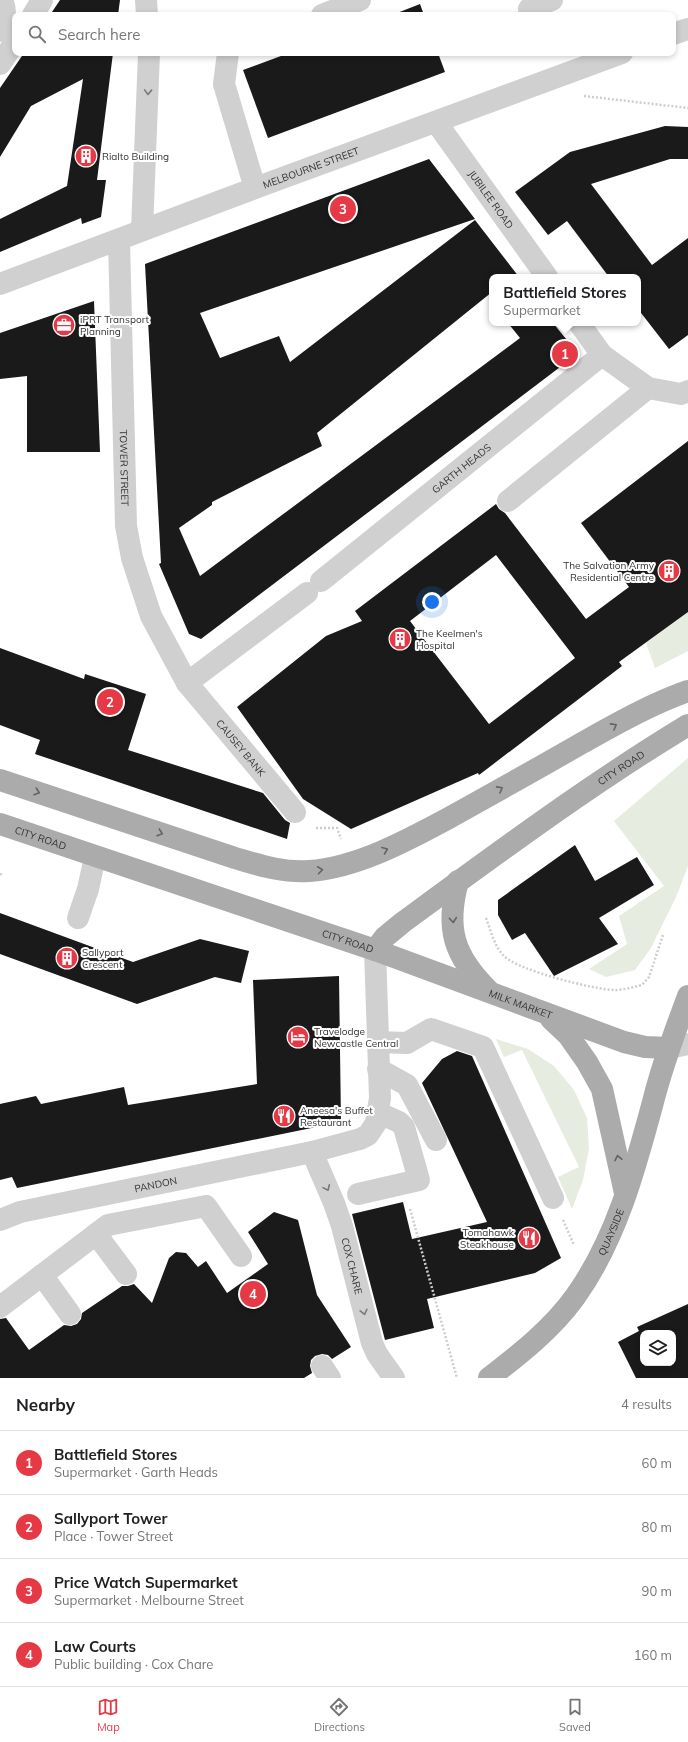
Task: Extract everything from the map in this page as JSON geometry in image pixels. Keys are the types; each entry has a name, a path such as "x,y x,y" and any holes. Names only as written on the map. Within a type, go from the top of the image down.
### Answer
{"main road":[{"path":"0,780 264,867 292,872 310,871 331,868 349,863 402,843 626,718 688,691"},
{"name":"CITY ROAD","path":"0,824 375,950 385,937 397,927 526,831 615,770 688,725"},
{"path":"458,881 452,914 456,942 469,970 491,993"},
{"name":"MILK MARKET","path":"375,950 542,1013 624,1042 645,1047 678,1046"},
{"name":"QUAYSIDE","path":"489,1378 523,1352 558,1318 575,1298 588,1277 604,1246 626,1196 678,1046 688,996"},
{"path":"542,1013 568,1034 587,1062 602,1089 626,1196"}],"street":[{"path":"0,31 5,16 2,0"},
{"path":"35,12 42,0"},
{"path":"146,0 147,12"},
{"path":"330,12 360,0"},
{"path":"529,8 552,0"},
{"path":"676,33 688,29"},
{"path":"0,64 12,46"},
{"path":"142,230 149,56"},
{"path":"228,56 224,84 255,188"},
{"name":"MELBOURNE STREET","path":"0,284 255,188 614,56"},
{"name":"JUBILEE ROAD","path":"436,122 545,274"},
{"name":"TOWER STREET","path":"119,240 126,526 139,585 150,616 187,683"},
{"path":"581,326 602,355 648,388 681,394 688,391"},
{"name":"GARTH HEADS","path":"187,683 314,587 602,355"},
{"path":"508,501 648,388"},
{"name":"CAUSEY BANK","path":"187,683 295,812"},
{"path":"78,918 88,889 95,857"},
{"path":"358,1194 419,1180 404,1127 399,1122 378,1113 375,950"},
{"path":"377,1042 407,1043 431,1029 483,1047 554,1198"},
{"path":"378,1069 407,1085 436,1140"},
{"name":"PANDON","path":"0,1220 20,1212 312,1152 360,1139 368,1135 376,1123 378,1113"},
{"name":"COX CHARE","path":"312,1152 339,1218 372,1343 376,1354 394,1378"},
{"path":"0,1307 108,1225 206,1206 241,1256"},
{"path":"96,1234 126,1274"},
{"path":"42,1275 70,1314"}],"path":[{"path":"579,96 688,108"},
{"path":"314,828 337,828 340,837"},
{"path":"486,918 497,948 506,958 519,965 580,986 614,990 642,985 646,982 663,935"},
{"path":"403,1184 457,1378"},
{"path":"554,1198 588,1277"}],"shaded area":[{"path":"688,612 688,651 655,668 646,643"},
{"path":"688,758 688,866 676,897 651,948 635,970 606,977 589,969 627,944 619,916 664,886 614,821"},
{"path":"496,1039 528,1049 554,1066 574,1090 587,1118 589,1149 583,1180 572,1209 558,1177 579,1167 522,1050 504,1057"}],"building":[{"path":"60,0 120,0 118,12 52,12"},
{"path":"420,4 423,12 400,12"},
{"name":"Rialto Building","path":"22,56 113,56 97,180 106,180 101,217 82,224 81,218 0,252 0,219 67,186 83,79 31,106 0,157 0,88"},
{"path":"281,56 439,56 445,72 268,138 243,70"},
{"path":"665,126 688,127 688,159 670,159 591,184 652,265 688,238 688,335 669,349 641,313 641,274 607,274 567,221 548,235 515,192 570,152"},
{"path":"429,159 475,219 200,313 220,358 279,336 290,362 475,220 517,274 489,274 489,294 317,433 322,446 212,502 212,505 179,528 200,576 520,338 510,326 555,326 571,345 568,361 201,639 189,634 159,564 161,563 145,264"},
{"path":"94,301 100,452 27,452 27,376 0,379 0,333"},
{"path":"688,441 688,612 619,662 622,666 479,775 478,773 351,829 303,799 237,707 326,636 362,621 355,611 496,504 499,509 505,513 586,619 629,587 581,523","holes":["496,555 575,658 489,724 410,621"]},
{"path":"0,648 84,679 85,674 146,694 128,750 263,793 285,820 290,823 287,839 35,754 40,740 0,725"},
{"path":"575,845 595,881 637,857 654,885 599,918 618,944 554,976 525,933 512,940 498,915 498,900"},
{"name":"Sallyport Crescent","path":"0,913 133,962 200,939 249,951 241,983 215,977 137,1004 0,954"},
{"name":"Travelodge Newcastle Central","path":"339,976 341,1122 17,1188 12,1177 0,1180 0,1104 36,1096 41,1104 124,1087 128,1105 257,1084 253,980"},
{"path":"457,1051 472,1056 561,1258 535,1273 427,1299 434,1328 385,1340 352,1214 403,1202 412,1239 487,1222 422,1083 442,1059"},
{"path":"274,1212 298,1220 317,1295 351,1347 332,1359 328,1355 322,1354 315,1356 311,1360 310,1366 312,1373 304,1378 0,1378 0,1319 6,1318 29,1350 64,1325 71,1326 77,1324 81,1319 82,1313 122,1286 134,1284 152,1303 169,1258 176,1252 186,1253 198,1267 206,1261 227,1293 268,1264 248,1232"},
{"path":"688,1304 688,1378 636,1378 618,1342 639,1331 637,1327"}],"place":[{"name":"Rialto Building","path":"86,156"},
{"name":"Price Watch Supermarket","path":"343,209"},
{"name":"iPRT Transport Planning","path":"64,325"},
{"name":"Battlefield Stores","path":"565,354"},
{"name":"The Salvation Army Residential Centre","path":"669,571"},
{"name":"The Keelmen's Hospital","path":"400,639"},
{"name":"Sallyport Tower","path":"110,702"},
{"name":"Sallyport Crescent","path":"67,958"},
{"name":"Travelodge Newcastle Central","path":"298,1037"},
{"name":"Aneesa's Buffet Restaurant","path":"284,1116"},
{"name":"Tomahawk Steakhouse","path":"529,1238"},
{"name":"Law Courts","path":"253,1294"}]}
